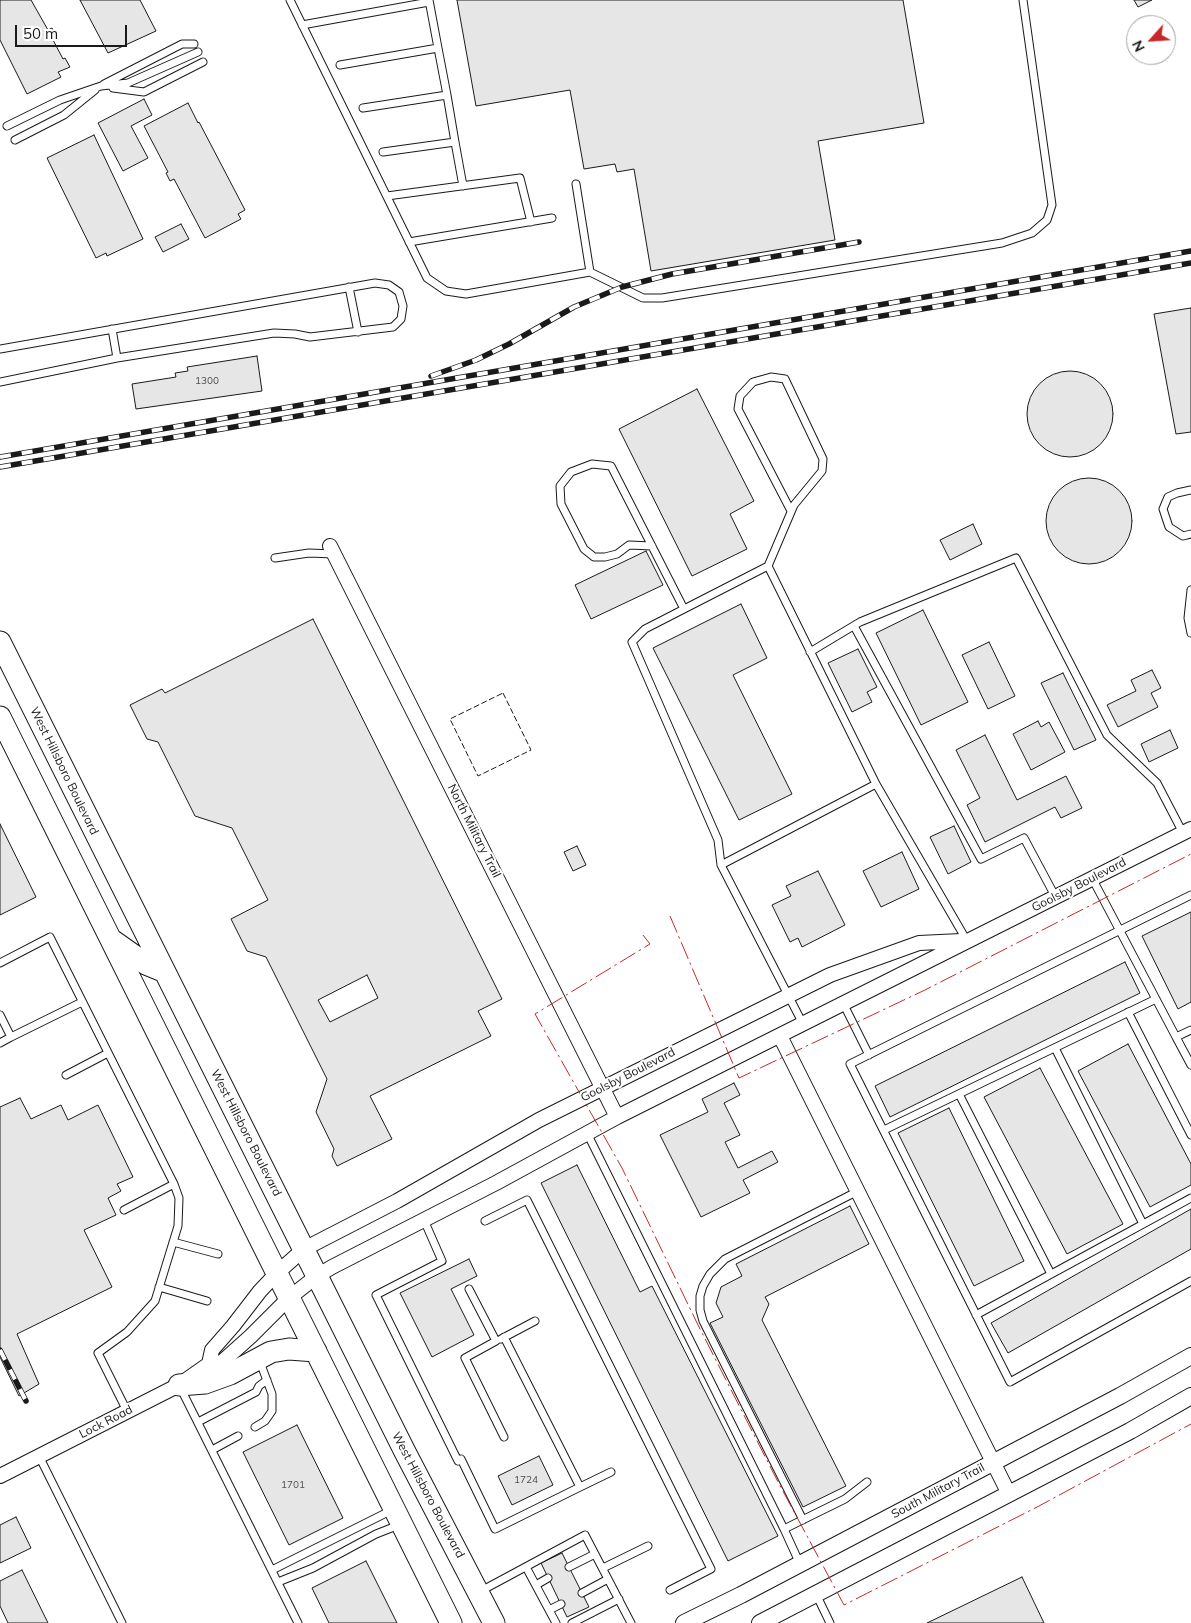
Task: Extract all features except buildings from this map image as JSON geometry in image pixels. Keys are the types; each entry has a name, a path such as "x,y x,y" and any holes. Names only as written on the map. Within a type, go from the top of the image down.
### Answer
{"main road":[{"name":"West Hillsboro Boulevard","path":"0,642 404,1450 494,1623"},
{"path":"0,664 25,694"},
{"path":"0,718 451,1623"},
{"path":"111,939 146,964 163,971"},
{"path":"179,1385 205,1382 230,1374 271,1352 289,1349 316,1352"}],"street":[{"name":"North Military Trail","path":"333,550 617,1117"},
{"name":"Goolsby Boulevard","path":"317,1276 496,1183 617,1117 1187,831"},
{"name":"Goolsby Boulevard","path":"277,1273 304,1249 397,1201 539,1120 830,975 919,943 967,941"},
{"path":"780,1036 1009,1494"},
{"path":"209,1364 212,1350 277,1273"},
{"path":"289,1298 317,1276"},
{"name":"Lock Road","path":"0,1476 179,1385 209,1364 222,1362 289,1298"},
{"name":"South Military Trail","path":"684,1623 1120,1396 1191,1356"},
{"path":"760,1623 1130,1431 1191,1396"}],"lane":[{"path":"290,0 427,278 446,291 466,294 590,272 644,298 662,298 1002,244 1032,232 1047,220 1052,205 1023,0"},
{"path":"302,25 429,1 462,186"},
{"path":"7,126 60,100 101,86 182,44 194,44"},
{"path":"340,65 438,48"},
{"path":"15,140 64,115 101,86 128,83 198,52"},
{"path":"101,86 144,92 203,62"},
{"path":"363,108 447,95"},
{"path":"383,152 455,142"},
{"path":"387,196 520,178 531,222"},
{"path":"576,184 590,272"},
{"path":"410,242 552,218"},
{"path":"0,349 375,283 389,284 399,292 403,306 401,319 394,327 310,338 295,334 274,333 117,358 0,382"},
{"path":"349,287 358,332"},
{"path":"112,329 117,358"},
{"path":"791,511 738,409 740,396 753,382 771,376 785,379 823,459 822,471 794,505 768,566 645,629 632,642 718,840 722,865 803,1024"},
{"path":"652,546 629,546 617,554 594,558 584,549 561,504 560,486 571,472 592,464 611,466 652,546 684,609"},
{"path":"1191,490 1168,497 1163,509 1169,527 1183,536 1191,534"},
{"path":"275,558 333,550"},
{"path":"810,652 854,626 1016,558 1107,736 1157,783 1187,831"},
{"path":"768,566 876,784 967,941"},
{"path":"1191,590 1188,618 1191,633"},
{"path":"854,626 981,859 1024,838 1055,896"},
{"path":"722,865 876,784"},
{"path":"1092,878 1191,1065"},
{"path":"1191,896 850,1064 1010,1382 1191,1281"},
{"path":"0,963 50,937 174,1184 179,1198 178,1226 155,1301 127,1332 98,1353 127,1411"},
{"path":"884,1130 1156,999"},
{"path":"0,1043 82,1002"},
{"path":"844,1003 869,1055"},
{"path":"1128,1012 1191,1135"},
{"path":"0,1015 11,1037"},
{"path":"1176,1037 1191,1030"},
{"path":"1055,1048 1143,1224"},
{"path":"66,1075 108,1053"},
{"path":"959,1094 1051,1274"},
{"path":"586,1133 800,1564"},
{"path":"124,1210 174,1184"},
{"path":"803,1520 704,1321 700,1310 700,1296 710,1274 725,1259 858,1191"},
{"path":"976,1315 1191,1198"},
{"path":"485,1220 527,1200 544,1233 711,1569 670,1590"},
{"path":"424,1220 442,1261 376,1295 495,1529 611,1472"},
{"path":"173,1242 218,1254"},
{"path":"159,1287 207,1301"},
{"path":"469,1289 496,1341"},
{"path":"504,1437 465,1358 536,1321"},
{"path":"504,1338 580,1487"},
{"path":"255,1427 265,1421 272,1411 272,1394 259,1359"},
{"path":"198,1422 256,1392 267,1380"},
{"path":"179,1385 298,1623"},
{"path":"212,1450 238,1436"},
{"path":"39,1456 122,1623"},
{"path":"784,1529 845,1499 866,1482"},
{"path":"272,1570 398,1517"},
{"path":"278,1582 328,1561 376,1534 398,1517"},
{"path":"479,1592 585,1535 630,1623"},
{"path":"603,1568 648,1546"},
{"path":"569,1567 595,1554"},
{"path":"526,1567 556,1623"},
{"path":"536,1585 548,1578"},
{"path":"582,1592 608,1579"},
{"path":"816,1594 830,1623"},
{"path":"572,1623 619,1599"},
{"path":"549,1610 561,1604"}],"railway":[{"path":"431,376 476,360 509,344 574,307 622,287 672,274 859,242"},
{"path":"0,457 1191,251"},
{"path":"0,467 1191,263"},
{"path":"0,1350 26,1401"}],"fence":[{"path":"503,693 531,750 478,776 450,719 503,693"}],"power":[{"path":"670,916 739,1078 925,990 1191,854"},
{"path":"643,935 650,944 535,1014 622,1168 698,1325 777,1480 844,1605 1039,1506 1191,1424"}]}
